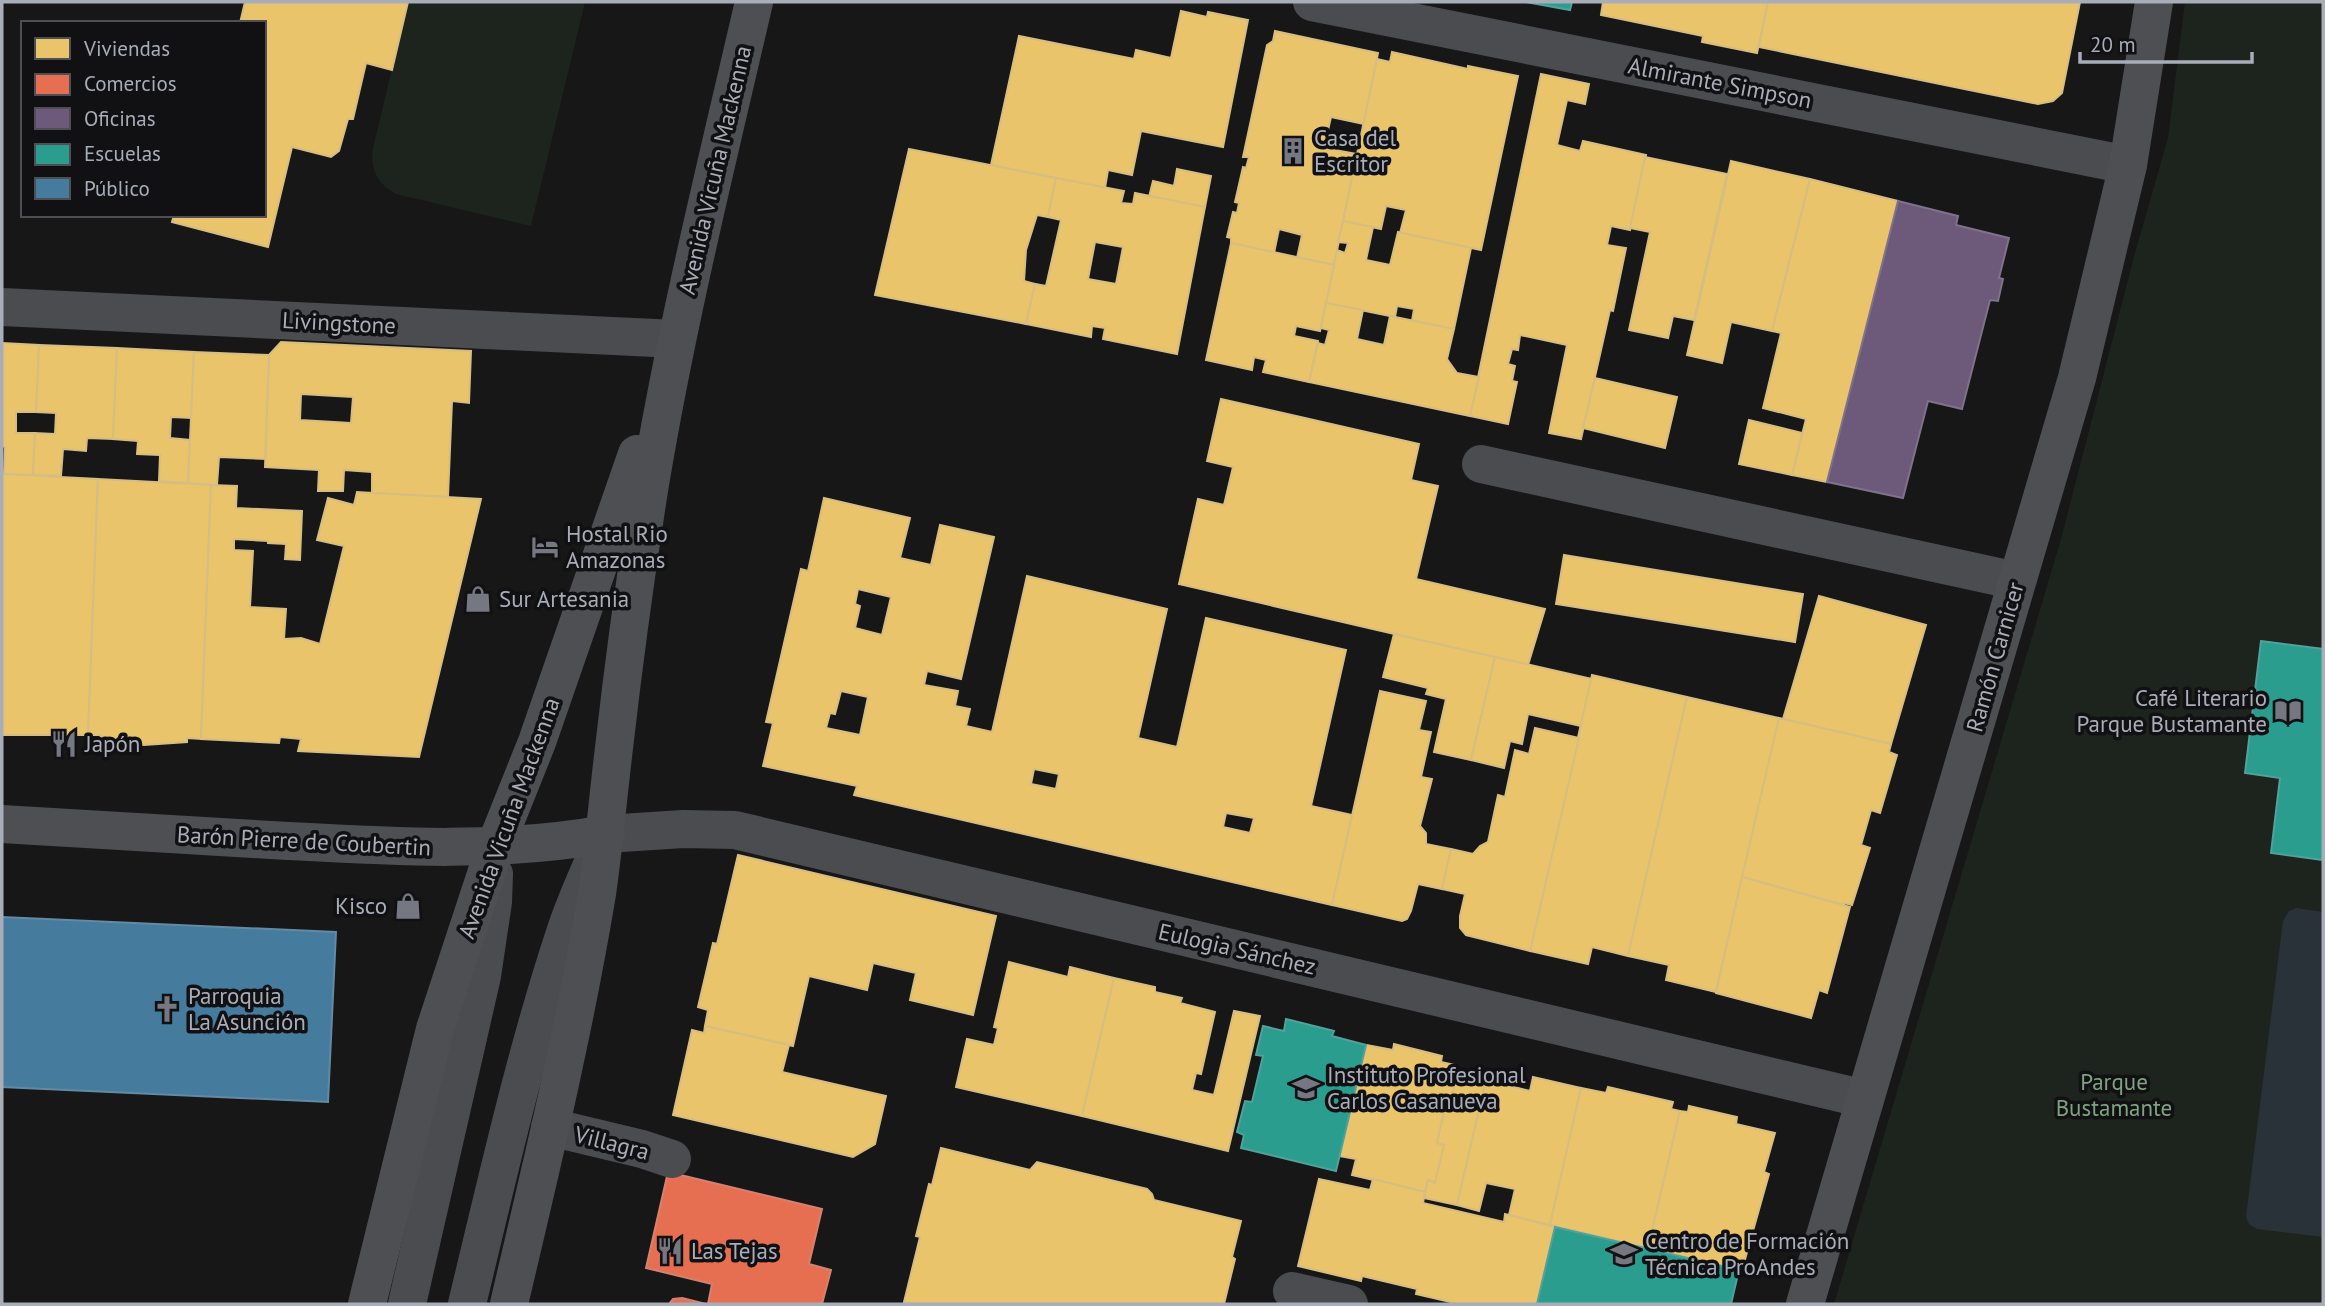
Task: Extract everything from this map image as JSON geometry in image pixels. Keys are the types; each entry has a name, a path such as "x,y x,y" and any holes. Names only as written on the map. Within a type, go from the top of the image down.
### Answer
{"main road":[{"name":"Avenida Vicuña Mackenna","path":"509,1304 551,1127 590,931 606,834 631,615 677,339 754,2"},
{"name":"Ramón Carnicer","path":"1805,1304 2077,378 2128,165 2154,2"},
{"name":"Avenida Vicuña Mackenna","path":"367,1304 435,1029 495,847 537,742 677,339"},
{"name":"Barón Pierre de Coubertin","path":"2,824 416,848 495,847 567,841 606,834"}],"street":[{"name":"Almirante Simpson","path":"1312,2 2128,165"},
{"name":"Livingstone","path":"2,307 677,339"},
{"path":"1481,464 2017,581"},
{"name":"Eulogia Sánchez","path":"606,834 682,829 735,830 1865,1099"},
{"path":"467,1304 508,1134 565,933 578,896 606,834"},
{"path":"407,1304 482,976 493,902 495,847"},
{"name":"Villagra","path":"551,1127 672,1159"},
{"path":"1292,1291 1349,1304"}],"green space":[{"path":"408,2 585,2 531,226 396,194 376,175 373,148"},
{"name":"Parque Bustamante","path":"2185,2 2323,2 2323,1304 1834,1304 2061,539 2135,253 2168,138"}],"shaded area":[{"path":"2296,908 2323,912 2323,1237 2257,1229 2249,1224 2246,1217 2283,921 2289,911"}],"building: Viviendas":[{"path":"245,2 408,2 392,70 366,63 353,119 348,119 339,151 331,157 292,147 268,247 172,222 173,217 266,217 266,21 240,21"},
{"path":"1603,2 1768,2 1757,53 1702,42 1703,36 1601,15"},
{"path":"1768,2 2080,2 2062,93 2053,101 2038,104 1759,47"},
{"path":"1181,11 1207,17 1208,12 1248,20 1223,147 1141,131 1132,175 1108,170 1105,188 991,165 1019,36 1134,59 1136,50 1171,58"},
{"name":"Casa del Escritor","path":"1275,31 1378,53 1364,124 1331,117 1324,148 1357,154 1334,265 1297,258 1302,235 1279,229 1274,253 1231,243 1231,238 1227,237 1233,212 1237,213 1239,203 1235,202 1243,167 1246,168 1249,157 1243,157 1267,45 1273,41"},
{"path":"1392,52 1468,69 1468,66 1518,76 1481,250 1400,233 1406,210 1386,206 1381,229 1343,221 1377,59 1390,62"},
{"path":"1541,74 1589,84 1585,104 1567,100 1557,145 1580,151 1583,141 1646,155 1630,230 1611,226 1607,245 1626,248 1581,439 1549,433 1567,345 1520,335 1518,350 1512,349 1508,364 1515,366 1512,381 1517,382 1508,424 1470,416"},
{"path":"909,149 1056,178 1048,217 1037,215 1026,250 1024,281 1035,284 1026,324 875,295"},
{"path":"1645,157 1727,174 1694,320 1673,316 1668,338 1629,330 1650,232 1630,228"},
{"path":"1731,161 1810,179 1772,331 1731,322 1722,363 1687,355"},
{"path":"1177,169 1211,176 1205,207 1149,197 1153,181 1174,186"},
{"path":"1056,178 1124,191 1121,203 1133,204 1135,193 1205,207 1177,354 1103,339 1105,328 1092,326 1091,337 1026,324 1035,284 1046,286 1061,220 1048,217","holes":["1095,242 1123,247 1116,284 1088,279"]},
{"path":"1810,179 1898,201 1827,482 1792,475 1806,419 1763,408 1781,333 1772,331"},
{"path":"1343,221 1373,227 1366,260 1390,265 1398,232 1471,248 1454,329 1412,321 1414,309 1397,306 1395,317 1326,303 1337,250 1345,253 1348,243 1338,242"},
{"path":"1231,243 1334,265 1320,331 1296,326 1294,336 1318,341 1309,382 1263,372 1266,360 1254,357 1252,370 1206,360"},
{"path":"1326,303 1363,310 1357,339 1384,345 1390,316 1454,329 1447,359 1457,373 1479,377 1470,416 1309,382 1318,343 1325,345 1329,330 1321,328"},
{"path":"281,342 471,351 469,403 452,401 448,497 372,493 372,472 344,470 343,491 318,491 319,470 265,467 269,355","holes":["301,394 353,397 351,423 300,420"]},
{"path":"2,343 39,345 36,412 16,412 16,433 35,433 33,475 4,474"},
{"path":"39,345 117,348 113,439 87,438 86,451 63,449 61,476 33,475 35,433 55,434 56,413 36,412"},
{"path":"117,348 194,352 191,418 171,417 170,438 190,440 188,483 159,481 160,455 137,454 138,441 113,439"},
{"path":"194,352 269,355 265,459 219,457 217,485 188,483"},
{"path":"1595,378 1677,397 1665,448 1583,428"},
{"path":"1221,399 1419,444 1411,480 1438,486 1416,579 1545,609 1528,665 1179,584 1198,499 1224,505 1233,467 1207,461"},
{"path":"1749,420 1802,433 1792,475 1739,464"},
{"path":"2,474 98,479 88,735 2,735"},
{"path":"98,479 211,485 201,739 187,738 187,742 144,745 100,738 101,735 88,735"},
{"path":"211,485 237,486 236,508 302,511 300,560 285,559 286,544 268,541 234,539 234,550 253,551 250,607 286,609 284,639 301,638 320,644 344,546 317,540 328,498 354,505 357,492 481,499 419,757 298,751 301,739 280,737 279,743 201,739"},
{"path":"824,498 910,518 900,558 931,565 940,525 994,537 961,679 927,671 924,685 958,691 955,706 970,709 966,726 992,732 1027,576 1167,609 1138,738 1177,747 1206,618 1346,650 1311,806 1352,815 1332,905 854,795 857,786 763,766 773,723 766,722 801,569 808,571","holes":["858,589 891,597 882,635 855,628 860,606 855,604","841,691 868,697 860,735 826,728 830,713 835,714","1034,769 1059,774 1056,789 1031,784","1226,813 1254,818 1250,833 1223,827"]},
{"path":"1564,555 1803,594 1795,642 1556,604"},
{"path":"1819,596 1926,625 1891,744 1783,719"},
{"path":"1394,634 1495,657 1471,760 1434,752 1446,699 1426,694 1428,688 1383,677"},
{"path":"1495,657 1592,679 1581,726 1528,714 1522,744 1510,741 1504,768 1471,760"},
{"path":"1592,675 1687,697 1628,956 1592,947 1588,964 1530,951"},
{"path":"1380,691 1426,701 1419,730 1431,732 1421,777 1432,779 1420,826 1426,833 1426,844 1451,849 1442,889 1418,884 1411,911 1407,919 1402,921 1332,905"},
{"path":"1687,697 1779,718 1716,992 1666,980 1669,965 1628,956"},
{"path":"1779,718 1891,744 1889,752 1897,755 1880,813 1871,810 1861,845 1870,848 1852,905 1742,877"},
{"path":"1535,728 1579,738 1530,951 1466,935 1460,928 1465,894 1442,889 1451,849 1473,854 1488,842 1498,795 1505,797 1515,750 1529,754"},
{"path":"738,855 996,916 973,1015 910,1000 916,973 873,963 867,990 809,976 793,1046 705,1026 708,1010 698,1007 713,943 717,944"},
{"path":"1742,877 1850,907 1827,993 1819,990 1811,1018 1716,993"},
{"path":"1009,962 1068,977 1070,967 1114,978 1082,1116 956,1087 967,1039 994,1045 998,1028 994,1027"},
{"path":"1114,978 1155,987 1155,992 1182,998 1180,1003 1215,1012 1201,1074 1196,1073 1192,1090 1214,1095 1234,1011 1260,1016 1228,1151 1082,1116"},
{"path":"705,1026 789,1045 782,1072 886,1096 875,1144 853,1157 673,1115 692,1030 704,1033"},
{"path":"1394,1044 1442,1056 1441,1062 1455,1065 1454,1090 1446,1103 1437,1143 1444,1145 1435,1183 1428,1180 1425,1192 1352,1175 1356,1159 1339,1156 1366,1045 1393,1050"},
{"path":"1453,1073 1486,1080 1457,1205 1424,1198 1428,1180 1435,1183 1444,1145 1437,1143 1446,1103 1454,1090"},
{"path":"1533,1077 1581,1088 1550,1225 1509,1215 1515,1189 1486,1183 1479,1211 1457,1205 1486,1080 1530,1091"},
{"path":"1608,1087 1673,1102 1671,1109 1680,1111 1648,1248 1550,1225 1581,1088 1606,1093"},
{"path":"1689,1106 1737,1117 1736,1124 1775,1133 1764,1172 1769,1174 1744,1263 1738,1261 1735,1269 1648,1248 1680,1111 1688,1112"},
{"path":"941,1148 1030,1170 1037,1162 1147,1189 1154,1200 1241,1221 1224,1304 904,1302 920,1237 916,1236"},
{"path":"1319,1179 1370,1190 1373,1179 1425,1192 1423,1203 1504,1222 1505,1214 1555,1227 1537,1304 1459,1304 1416,1294 1417,1289 1362,1276 1361,1281 1298,1266"}],"building: Comercios":[{"path":"668,1172 822,1209 809,1264 831,1270 822,1304 708,1304 712,1284 646,1268"},
{"path":"682,1298 706,1304 669,1304 673,1299"}],"building: Oficinas":[{"path":"1898,201 1958,216 1956,225 2009,238 1999,278 2003,279 1998,301 1990,300 1962,409 1928,401 1903,498 1827,482"}],"building: Escuelas":[{"path":"1526,2 1572,2 1570,10"},
{"name":"Café Literario Parque Bustamante","path":"2261,641 2323,649 2323,860 2271,853 2280,778 2245,773"},
{"path":"1286,1019 1334,1031 1332,1036 1366,1045 1336,1171 1241,1148 1244,1135 1237,1132 1245,1101 1252,1102 1263,1056 1256,1055 1263,1026 1284,1031"},
{"path":"1555,1227 1739,1270 1731,1304 1537,1304"}],"building: Público":[{"name":"Parroquia La Asunción","path":"2,917 336,932 328,1102 2,1087"}],"place":[{"name":"Casa del Escritor","path":"1293,151"},
{"name":"Hostal Rio Amazonas","path":"545,547"},
{"name":"Sur Artesania","path":"478,599"},
{"name":"Café Literario Parque Bustamante","path":"2288,711"},
{"name":"Japón","path":"64,744"},
{"name":"Kisco","path":"408,906"},
{"name":"Parroquia La Asunción","path":"167,1009"},
{"name":"Instituto Profesional Carlos Casanueva","path":"1306,1088"},
{"name":"Las Tejas","path":"670,1251"},
{"name":"Centro de Formación Técnica ProAndes","path":"1624,1254"}]}
